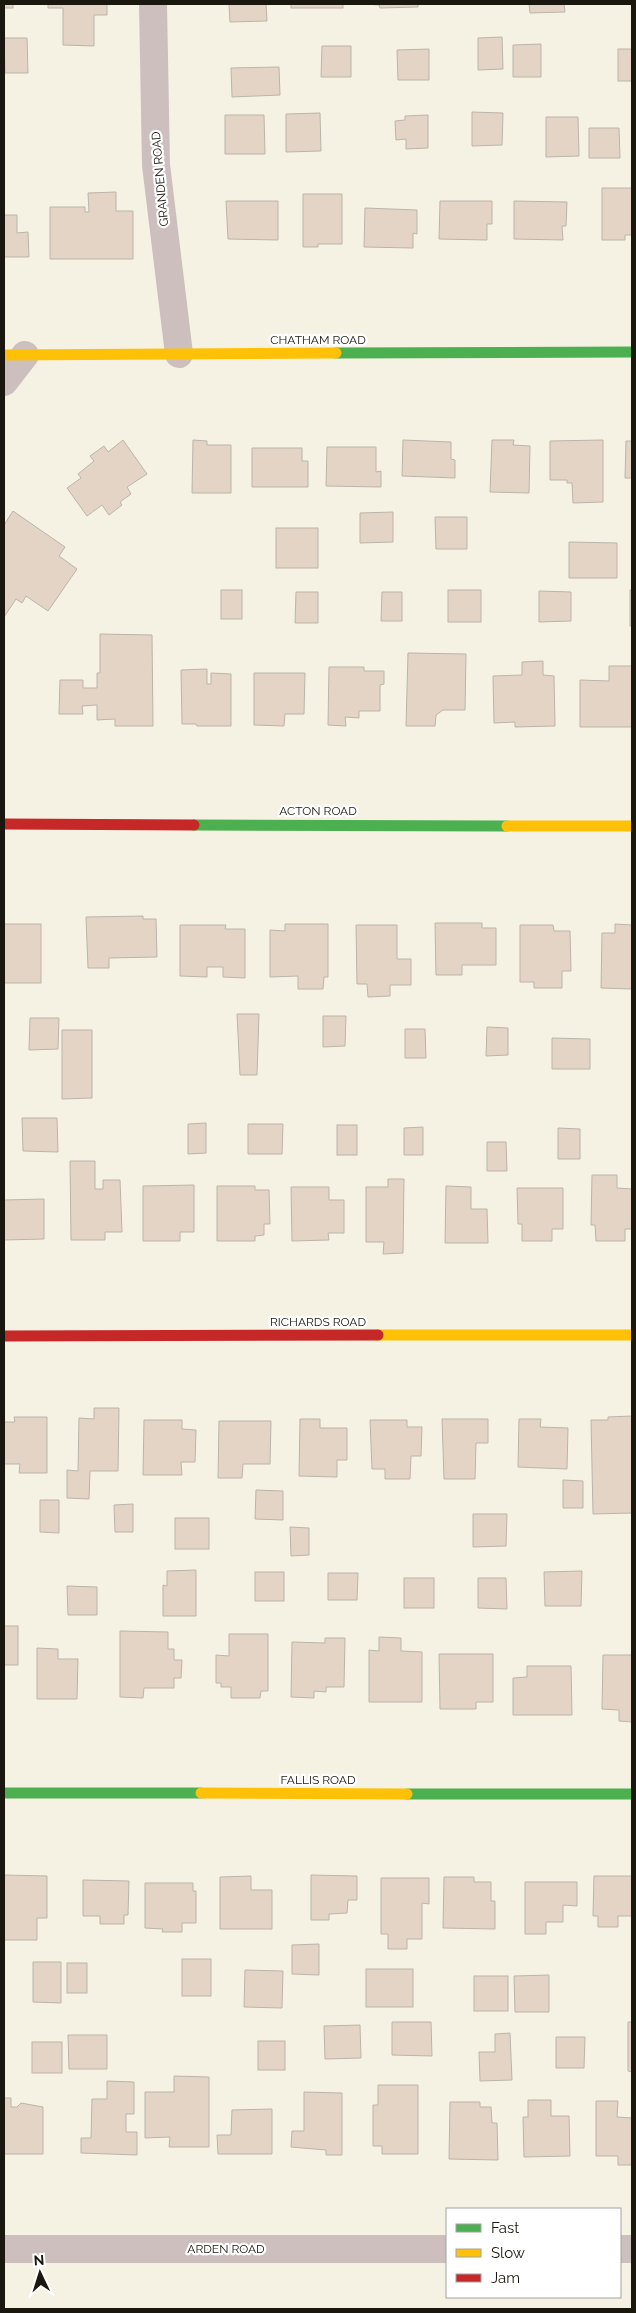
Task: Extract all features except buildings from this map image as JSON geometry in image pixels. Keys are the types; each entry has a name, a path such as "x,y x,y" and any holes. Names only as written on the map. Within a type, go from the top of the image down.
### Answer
{"street":[{"name":"GRANDEN ROAD","path":"153,4 156,165 178,354"},
{"name":"CHATHAM ROAD","path":"14,355 632,352"},
{"path":"4,382 14,355"},
{"name":"ACTON ROAD","path":"4,824 632,826"},
{"name":"RICHARDS ROAD","path":"4,1336 632,1335"},
{"name":"FALLIS ROAD","path":"4,1793 632,1794"},
{"name":"ARDEN ROAD","path":"4,2249 446,2249"}],"traffic: fast":[{"path":"336,353 632,352"},
{"path":"194,825 507,826"},
{"path":"4,1793 201,1793"},
{"path":"407,1794 632,1794"}],"traffic: slow":[{"path":"4,355 336,353"},
{"path":"507,826 632,826"},
{"path":"378,1335 632,1335"},
{"path":"201,1793 407,1794"}],"traffic: jam":[{"path":"4,824 194,825"},
{"path":"4,1336 378,1335"}]}
